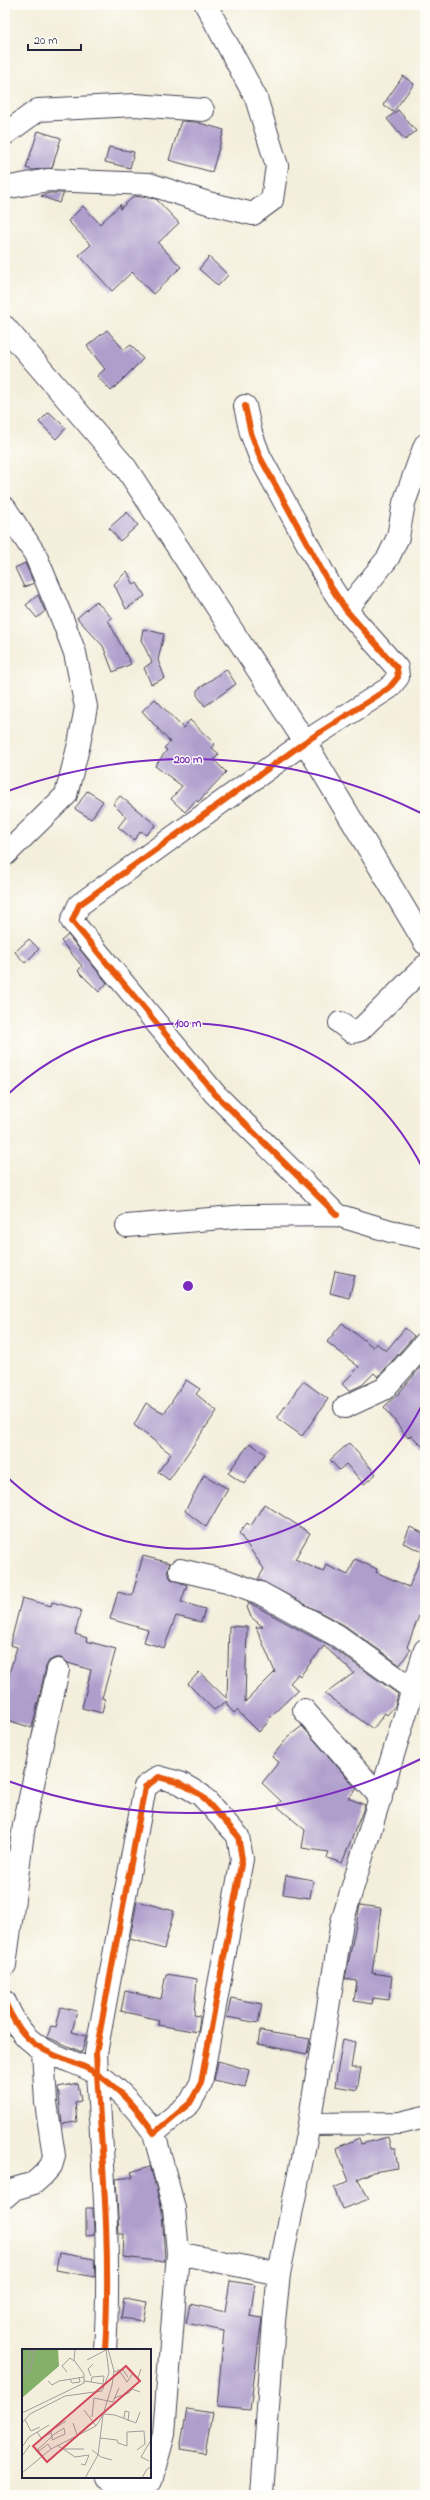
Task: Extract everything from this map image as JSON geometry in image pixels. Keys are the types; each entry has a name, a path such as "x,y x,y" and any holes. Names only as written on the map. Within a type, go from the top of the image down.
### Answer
{"street":[{"path":"5,188 48,180 149,184 208,203 253,214 272,200 276,166 256,98 206,5"},
{"path":"5,134 38,110 135,105 204,110"},
{"path":"5,326 126,468 304,742 425,943"},
{"path":"245,406 251,433 260,457 331,587 346,610 397,668 398,676 389,688 304,742 79,905 72,921 215,1094 337,1215"},
{"path":"346,610 388,558 398,537 404,503 425,445"},
{"path":"5,508 35,554 60,614 75,653 86,707 79,744 66,795 5,855"},
{"path":"340,1023 352,1032 360,1030 425,966"},
{"path":"127,1226 246,1216 337,1215 390,1232 425,1238"},
{"path":"345,1407 384,1389 425,1343"},
{"path":"180,1570 227,1581 260,1593 338,1636 414,1691"},
{"path":"262,2495 274,2321 280,2274 309,2124 342,1922 414,1691 425,1650"},
{"path":"5,1965 24,1825 58,1670"},
{"path":"304,1710 381,1798"},
{"path":"105,2349 109,2281 108,2227 96,2073 96,2053 140,1805 145,1787 159,1777 180,1783 201,1795 238,1836 242,1859 201,2083 190,2103 176,2117 154,2133"},
{"path":"5,2002 12,2018 24,2037 43,2051 96,2073 137,2108 154,2133 174,2208 178,2253 164,2434 151,2481 128,2490 109,2478"},
{"path":"5,2197 14,2189 34,2182 43,2175 51,2166 54,2156 46,2103 43,2051"},
{"path":"309,2124 400,2123 425,2116"},
{"path":"178,2253 280,2274"}],"building":[{"path":"403,76 414,84 393,112 383,105"},
{"path":"398,110 416,131 405,140 387,119"},
{"path":"181,121 196,122 224,130 212,172 169,160"},
{"path":"38,131 61,138 52,168 33,170 26,168"},
{"path":"109,147 134,152 130,168 105,162"},
{"path":"49,193 64,193 59,203 41,196"},
{"path":"134,196 156,199 179,223 158,243 181,267 153,294 132,272 112,291 79,255 91,245 68,221 83,206 100,224 121,204 120,209"},
{"path":"209,257 228,275 218,286 199,269"},
{"path":"107,330 124,350 131,345 143,359 111,391 97,376 105,369 87,346"},
{"path":"49,412 66,428 56,439 39,422"},
{"path":"127,512 138,525 120,541 109,528"},
{"path":"25,563 34,583 24,587 15,568"},
{"path":"127,571 134,585 137,583 145,596 126,609 114,584"},
{"path":"38,595 45,611 37,618 26,605"},
{"path":"96,601 112,618 108,620 131,664 113,672 103,646 77,618"},
{"path":"143,629 164,634 158,660 165,678 151,684 144,668 152,662 141,640"},
{"path":"226,669 236,684 205,706 197,695 197,690"},
{"path":"155,699 183,728 190,720 215,744 212,748 219,754 214,760 226,772 198,802 196,800 185,812 171,799 182,786 155,766 167,750 164,748 170,742 142,711"},
{"path":"87,791 103,801 91,819 75,809"},
{"path":"120,796 156,825 146,835 141,831 134,840 118,827 126,817 113,804"},
{"path":"68,935 107,983 99,992 78,971 82,966 61,941"},
{"path":"29,939 39,949 25,963 15,952"},
{"path":"335,1271 355,1275 349,1298 330,1293"},
{"path":"342,1323 373,1347 376,1343 386,1351 405,1328 414,1336 378,1377 374,1373 362,1385 349,1391 342,1384 359,1367 327,1342"},
{"path":"425,1362 425,1449 411,1435 408,1438 384,1407 398,1394"},
{"path":"186,1380 200,1389 196,1394 217,1411 169,1480 158,1472 171,1454 134,1425 146,1403 164,1413"},
{"path":"303,1381 328,1399 302,1436 277,1418"},
{"path":"250,1443 265,1454 244,1484 228,1473"},
{"path":"349,1443 376,1474 364,1484 346,1464 339,1470 330,1460"},
{"path":"204,1475 228,1489 206,1527 185,1511"},
{"path":"264,1504 310,1533 295,1559 323,1572 326,1565 348,1575 355,1559 377,1569 376,1572 409,1587 423,1552 403,1543 410,1527 425,1534 425,1600 407,1647 410,1650 400,1665 344,1625 258,1579 264,1569 239,1533 247,1523 251,1526"},
{"path":"143,1556 170,1563 167,1572 171,1579 187,1585 181,1602 205,1609 201,1622 176,1616 164,1648 144,1642 148,1630 110,1619 118,1592 132,1596"},
{"path":"22,1598 51,1606 52,1602 81,1610 75,1634 87,1638 86,1641 116,1649 102,1698 105,1699 102,1713 82,1708 91,1670 68,1663 61,1658 55,1658 49,1661 46,1667 32,1728 5,1719 5,1687 17,1647 10,1645"},
{"path":"246,1601 331,1647 398,1694 395,1706 387,1715 385,1713 373,1729 325,1694 354,1673 324,1646 300,1676 298,1674 290,1683 298,1690 268,1719 268,1722 259,1732 237,1710 234,1713 227,1705 227,1701 214,1710 188,1684 199,1672 227,1699 229,1626 247,1627 245,1702 275,1672 256,1627 263,1627 251,1617 247,1607 249,1604"},
{"path":"302,1726 357,1789 348,1798 365,1805 342,1863 327,1858 329,1852 302,1848 305,1830 277,1806 281,1801 262,1783 279,1762 272,1757 288,1737"},
{"path":"286,1875 313,1880 310,1898 283,1894"},
{"path":"137,1901 174,1911 164,1949 130,1939"},
{"path":"360,1905 381,1908 372,1973 392,1976 389,2000 373,1998 372,2004 354,2001 357,1981 345,1979"},
{"path":"166,1974 197,1979 194,2015 200,2016 198,2032 158,2025 159,2020 121,2011 125,1991 161,1999"},
{"path":"231,1998 262,2004 258,2023 227,2017"},
{"path":"61,2007 77,2011 72,2032 86,2036 82,2052 47,2037 51,2026 56,2027"},
{"path":"260,2031 310,2039 307,2054 258,2044"},
{"path":"343,2039 355,2042 351,2068 361,2068 357,2090 335,2086"},
{"path":"218,2061 249,2070 245,2087 214,2080"},
{"path":"78,2083 81,2101 75,2102 77,2122 62,2124 58,2087"},
{"path":"388,2137 391,2149 395,2149 398,2168 373,2172 358,2179 369,2199 342,2209 334,2188 349,2181 336,2148 359,2138 361,2144"},
{"path":"150,2166 162,2210 165,2262 123,2257 124,2234 119,2234 116,2179 133,2177 131,2172"},
{"path":"86,2208 93,2208 94,2235 86,2236"},
{"path":"59,2253 94,2259 95,2277 56,2270"},
{"path":"230,2281 255,2285 250,2316 262,2318 250,2410 217,2407 224,2331 186,2323 190,2304 225,2312"},
{"path":"124,2298 147,2302 143,2321 121,2318"},
{"path":"187,2409 212,2413 205,2453 180,2449"}],"cycle path":[{"path":"245,406 251,433 260,457 331,587 346,610 397,668 398,677 389,688 305,742 79,905 72,921 215,1094 337,1215"},
{"path":"159,1777 180,1783 201,1795 238,1836 242,1859 201,2083 190,2103 154,2133 142,2116 128,2101 106,2080 97,2074 96,2053 145,1787 159,1777"},
{"path":"5,2002 16,2023 28,2039 45,2051 87,2068 97,2074"},
{"path":"97,2074 107,2246 107,2315 105,2349"}]}
